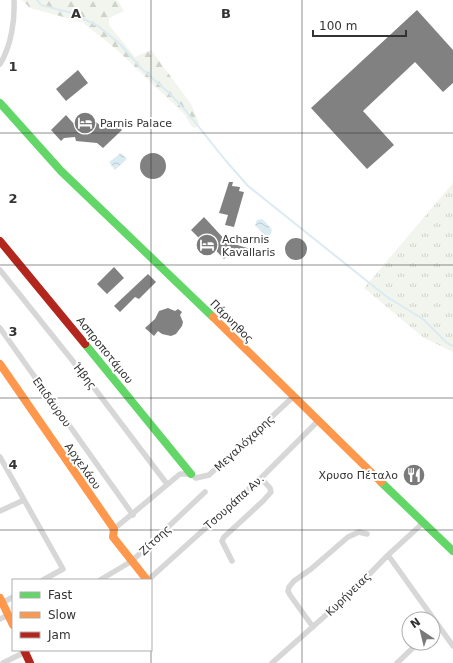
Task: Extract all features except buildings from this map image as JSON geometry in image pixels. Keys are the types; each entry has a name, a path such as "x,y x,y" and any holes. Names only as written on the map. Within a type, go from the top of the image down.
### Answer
{"main road":[{"name":"Πάρνηθος","path":"0,103 61,171 453,551"},
{"name":"Ασπροποτάμου","path":"0,241 191,474"},
{"name":"Αρχελάου","path":"0,364 114,529 113,537 146,579"},
{"path":"1,601 12,623"},
{"path":"26,651 30,663"}],"street":[{"path":"0,64 6,52 11,35 14,17 14,0"},
{"name":"Ήβης","path":"0,270 92,385 167,484"},
{"name":"Επιδάυρου","path":"0,328 133,514"},
{"name":"Μεγαλόχαρης","path":"114,529 180,474 191,474 196,478 209,475 293,397"},
{"name":"Τσουράπα Αν.","path":"148,579 261,478 318,421"},
{"path":"0,457 63,569 45,579"},
{"path":"232,561 222,541 224,537 263,501 270,492 270,488 261,478"},
{"name":"Ζίτσης","path":"102,579 132,561 205,492"},
{"path":"0,511 24,500"},
{"name":"Κυρήνειας","path":"272,663 353,591 423,522"},
{"path":"313,626 290,596 288,591 289,587 294,581 311,569 348,537 359,532 367,534"},
{"path":"388,555 425,611"},
{"path":"1,601 12,597"},
{"path":"0,619 8,615"},
{"path":"441,633 453,646"},
{"path":"3,663 26,651"},
{"path":"397,663 410,651"}],"green space":[{"path":"22,0 117,0 124,11 109,18 109,25 135,57 151,50 191,104 199,123 196,128 192,127 185,115 116,49 82,22 30,8"},
{"path":"453,183 453,352 424,338 364,288"}],"water":[{"path":"121,153 127,159 115,170 109,162"},
{"path":"262,219 272,230 268,236 264,235 255,225 257,220"}],"waterway":[{"path":"37,0 41,5 72,13 98,26 120,44 141,68 169,93 186,111 248,186 387,297 423,319 447,343 453,346"}],"traffic: fast":[{"path":"0,103 61,171 213,317"},
{"path":"85,344 191,474"},
{"path":"381,482 453,551"}],"traffic: slow":[{"path":"213,317 381,482"},
{"path":"0,364 114,529 113,537 146,579"},
{"path":"0,598 12,623"}],"traffic: jam":[{"path":"0,241 85,344"},
{"path":"24,651 30,663"}],"place":[{"name":"Parnis Palace","path":"85,123"},
{"name":"Acharnis Kavallaris","path":"207,245"},
{"name":"Χρυσο Πέταλο","path":"414,475"}]}
